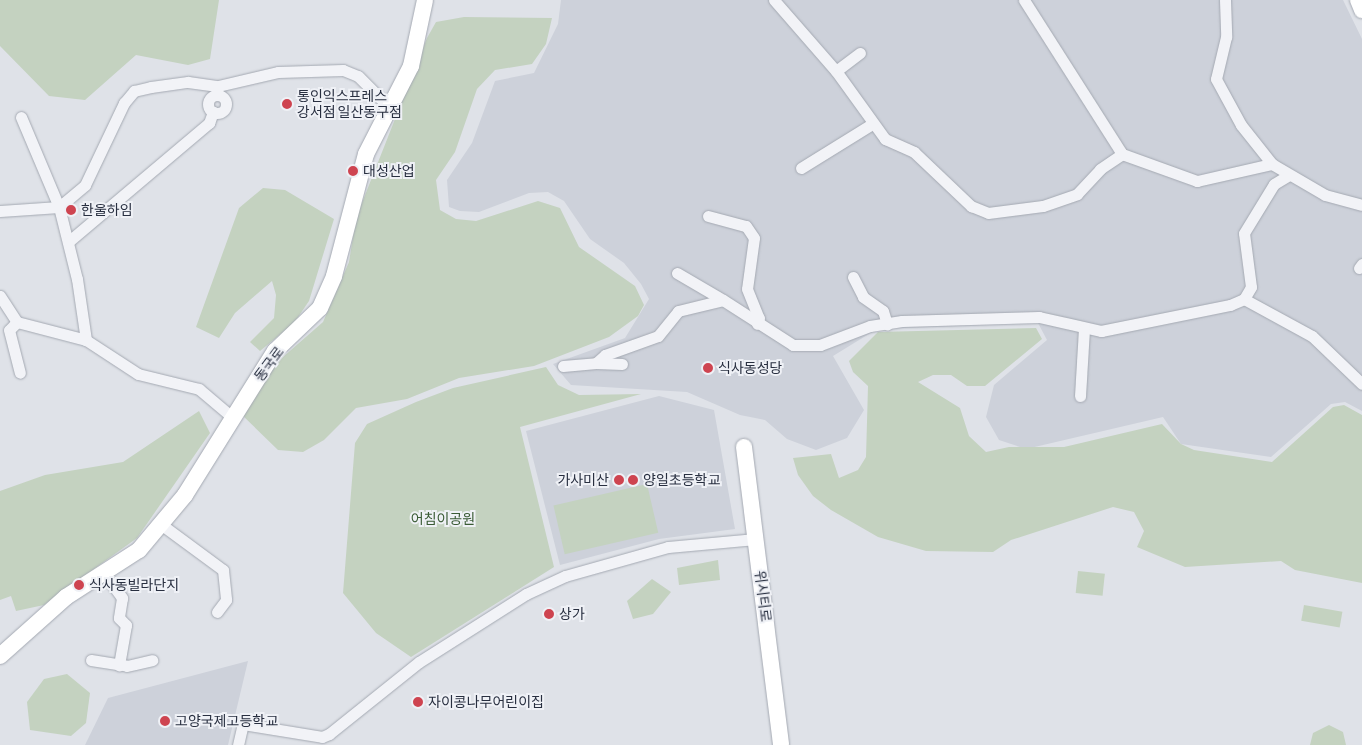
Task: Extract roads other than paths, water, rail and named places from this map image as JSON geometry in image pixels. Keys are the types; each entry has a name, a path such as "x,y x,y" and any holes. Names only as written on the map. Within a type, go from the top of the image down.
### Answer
{"street":[{"name":"동국로","path":"0,656 66,596 140,550 162,524 275,351 320,308 334,276 366,154 411,66 425,0"},
{"path":"774,0 836,71 872,124 885,139 914,152 971,206 988,213 1044,206 1077,194 1100,168 1122,154"},
{"path":"1024,0 1122,154 1197,181 1272,164"},
{"path":"1225,0 1226,37 1216,78 1241,125 1272,164 1325,195 1362,205"},
{"path":"1358,0 1362,10"},
{"path":"836,71 860,53"},
{"path":"0,211 59,207 85,185 124,103 134,91 188,82 218,91 278,72 343,70 358,76 390,108"},
{"path":"68,242 209,124 213,112 222,112 226,104 218,91"},
{"path":"21,117 59,207 68,242 86,340"},
{"path":"801,168 872,124"},
{"path":"1244,299 1251,287 1244,233 1274,184 1289,175"},
{"path":"708,216 746,226 754,238 747,289 759,318 757,324"},
{"path":"677,272 793,345 820,345 887,324 1039,317 1084,329 1101,331 1244,299 1312,336 1362,384"},
{"path":"853,277 863,297 883,311 887,324"},
{"path":"0,296 17,322 86,340 138,374 199,389 232,417"},
{"path":"596,363 605,355 658,336 678,311 723,300"},
{"path":"17,322 9,330 20,373"},
{"path":"1080,396 1084,329"},
{"path":"563,366 596,363 622,364"},
{"name":"위시티로","path":"744,447 781,745"},
{"path":"162,524 222,570 226,600 217,612"},
{"path":"238,745 243,724 321,741 419,662 526,594 565,576 668,547 756,539"},
{"path":"104,573 122,598 119,618 126,625 119,665"},
{"path":"91,660 119,665 152,660"}],"place":[{"name":"통인익스프레스 강서점 일산동구점","path":"287,104"},
{"name":"대성산업","path":"353,171"},
{"name":"한울하임","path":"71,210"},
{"name":"식사동성당","path":"708,368"},
{"name":"가사미산","path":"619,480"},
{"name":"양일초등학교","path":"633,480"},
{"name":"식사동빌라단지","path":"79,585"},
{"name":"상가","path":"549,614"},
{"name":"자이콩나무어린이집","path":"418,702"},
{"name":"고양국제고등학교","path":"165,721"}],"park label":[{"name":"어침이공원","path":"443,519"}]}
